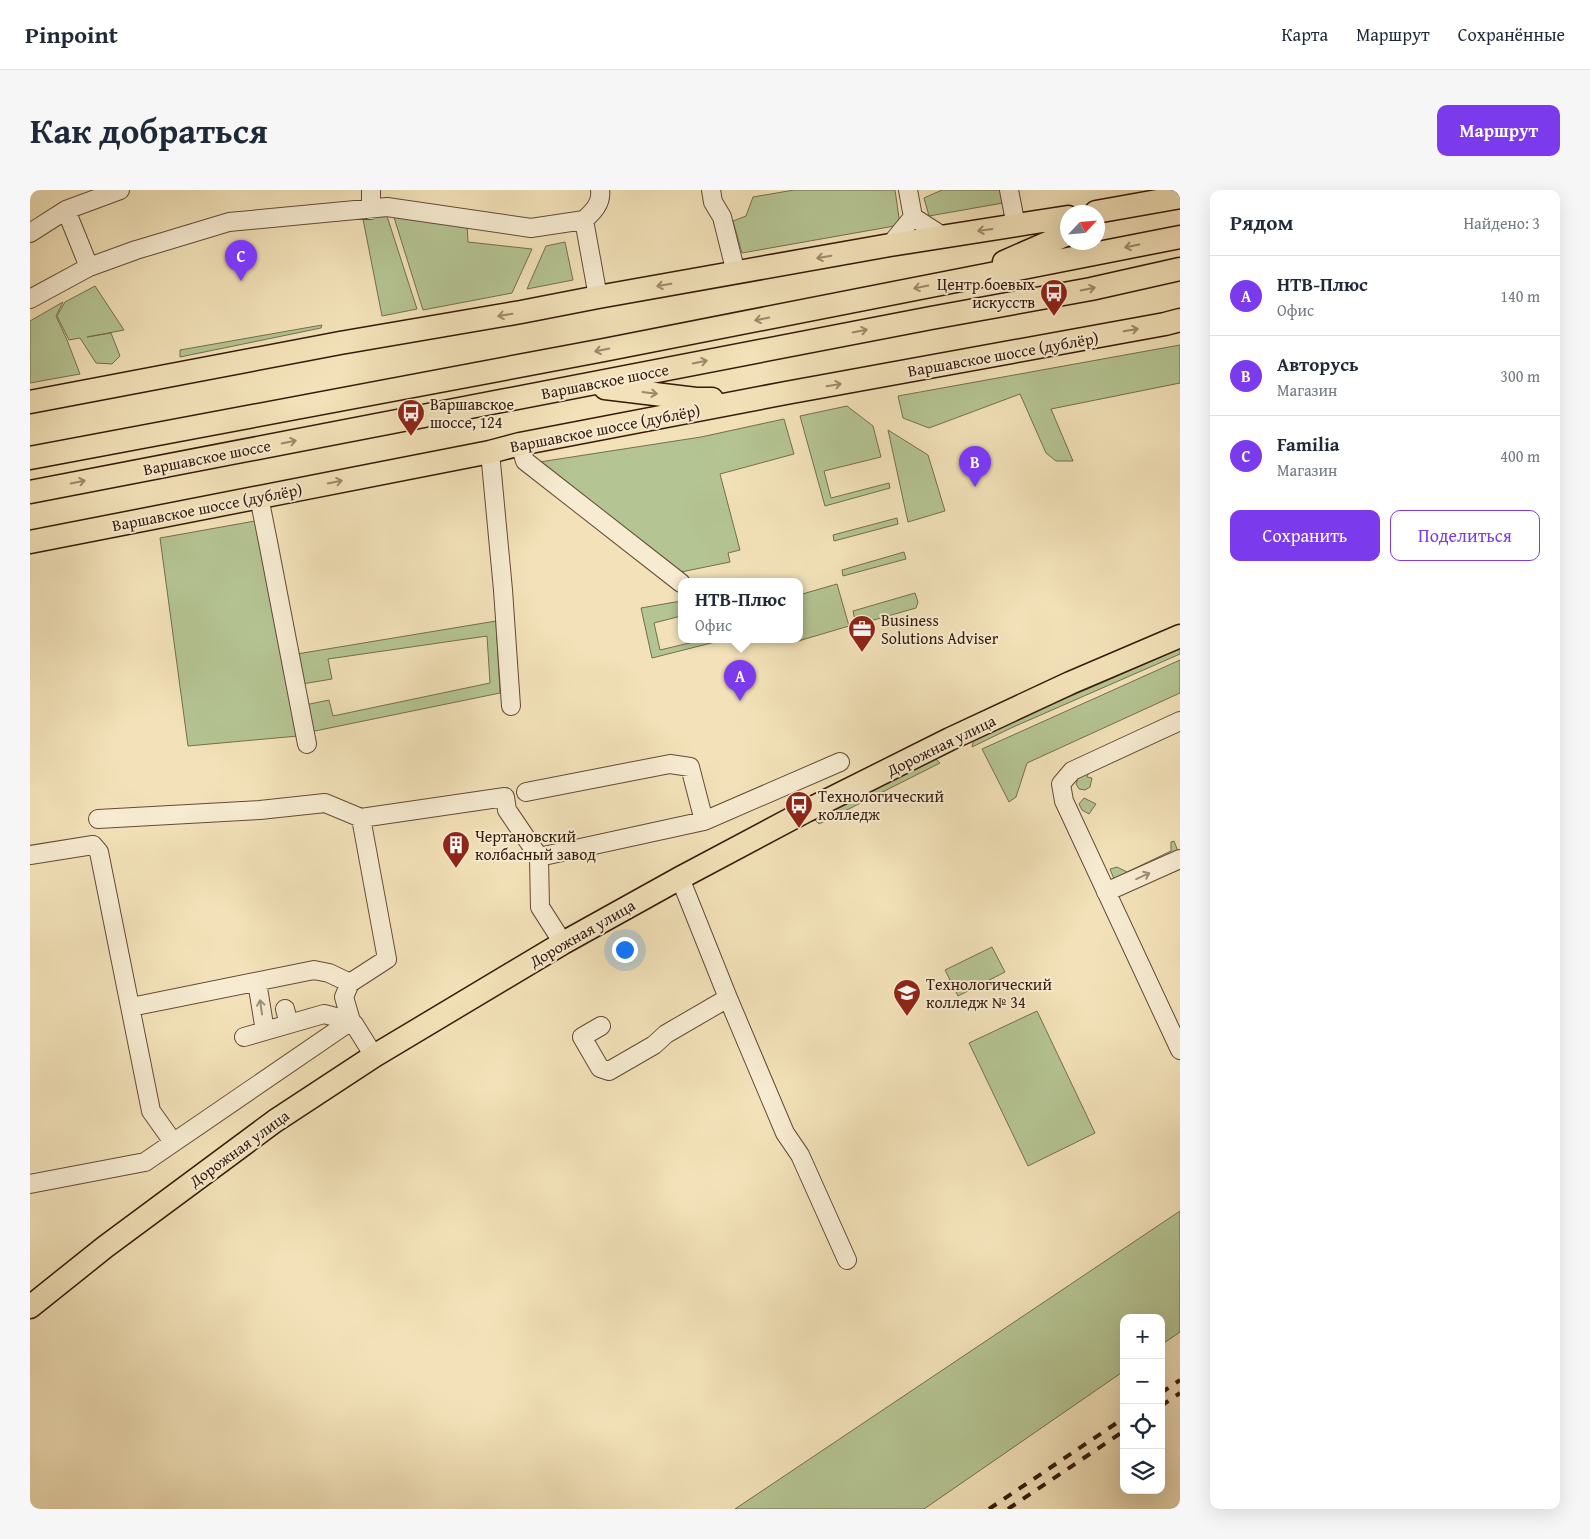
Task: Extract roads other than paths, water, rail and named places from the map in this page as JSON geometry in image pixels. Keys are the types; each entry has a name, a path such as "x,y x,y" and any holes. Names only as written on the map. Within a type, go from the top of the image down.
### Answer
{"main road":[{"path":"1105,211 1180,197"},
{"path":"1105,221 1155,203"},
{"path":"30,402 340,343 598,297 890,245 1060,218"},
{"name":"Варшавское шоссе","path":"30,458 604,350 1180,237"},
{"path":"968,278 1060,238"},
{"name":"Варшавское шоссе","path":"30,492 930,318 1091,289 1180,269"},
{"name":"Варшавское шоссе (дублёр)","path":"30,542 490,452 520,444 1180,320"},
{"path":"584,385 696,399 729,399 786,393"},
{"name":"Дорожная улица","path":"30,1307 105,1247 275,1121 374,1056 563,943 806,811 950,739 1070,683 1180,636"}],"lane":[{"path":"30,232 66,210 120,190"},
{"path":"371,190 371,210"},
{"path":"30,299 88,267 136,250 229,222 388,207 531,228 584,220 594,211 601,198 600,190"},
{"path":"711,190 713,202 722,217 736,273"},
{"path":"908,190 913,217 944,237"},
{"path":"1009,190 1016,226"},
{"path":"66,210 88,267"},
{"path":"890,245 913,217"},
{"path":"584,220 598,297"},
{"path":"520,444 525,461 678,581"},
{"path":"490,452 503,590 511,706"},
{"path":"259,497 307,744"},
{"path":"1180,721 1072,771 1061,784 1064,801 1180,1050"},
{"path":"539,857 704,821 840,762"},
{"path":"526,792 670,764 690,767 704,821"},
{"path":"98,819 260,810 325,803 362,818 505,797 507,810 539,857 540,907 563,943"},
{"path":"362,818 387,959 350,983 344,997 351,1021 374,1056"},
{"path":"30,855 93,846 99,852 151,1111 173,1142"},
{"path":"1106,892 1180,859"},
{"path":"680,878 785,1133 800,1155 847,1260"},
{"path":"131,1007 314,970 329,972 350,983"},
{"path":"257,982 265,1031"},
{"path":"601,1026 582,1037 600,1068 609,1071 654,1045 666,1034 728,998"},
{"path":"244,1037 265,1031 287,1016 324,1014 351,1021"},
{"path":"30,1184 145,1162 351,1021"}],"railway":[{"path":"1165,1390 1180,1380"},
{"path":"1164,1404 1180,1393"},
{"path":"989,1509 1120,1421"},
{"path":"1008,1509 1120,1434"}],"place":[{"name":"Familia","path":"241,281"},
{"name":"Центр боевых искусств","path":"1054,317"},
{"name":"Варшавское шоссе, 124","path":"411,437"},
{"name":"Авторусь","path":"975,487"},
{"name":"Business Solutions Adviser","path":"862,653"},
{"name":"НТВ-Плюс","path":"740,701"},
{"name":"Технологический колледж","path":"799,829"},
{"name":"Чертановский колбасный завод","path":"456,869"},
{"name":"Технологический колледж № 34","path":"907,1017"}]}
